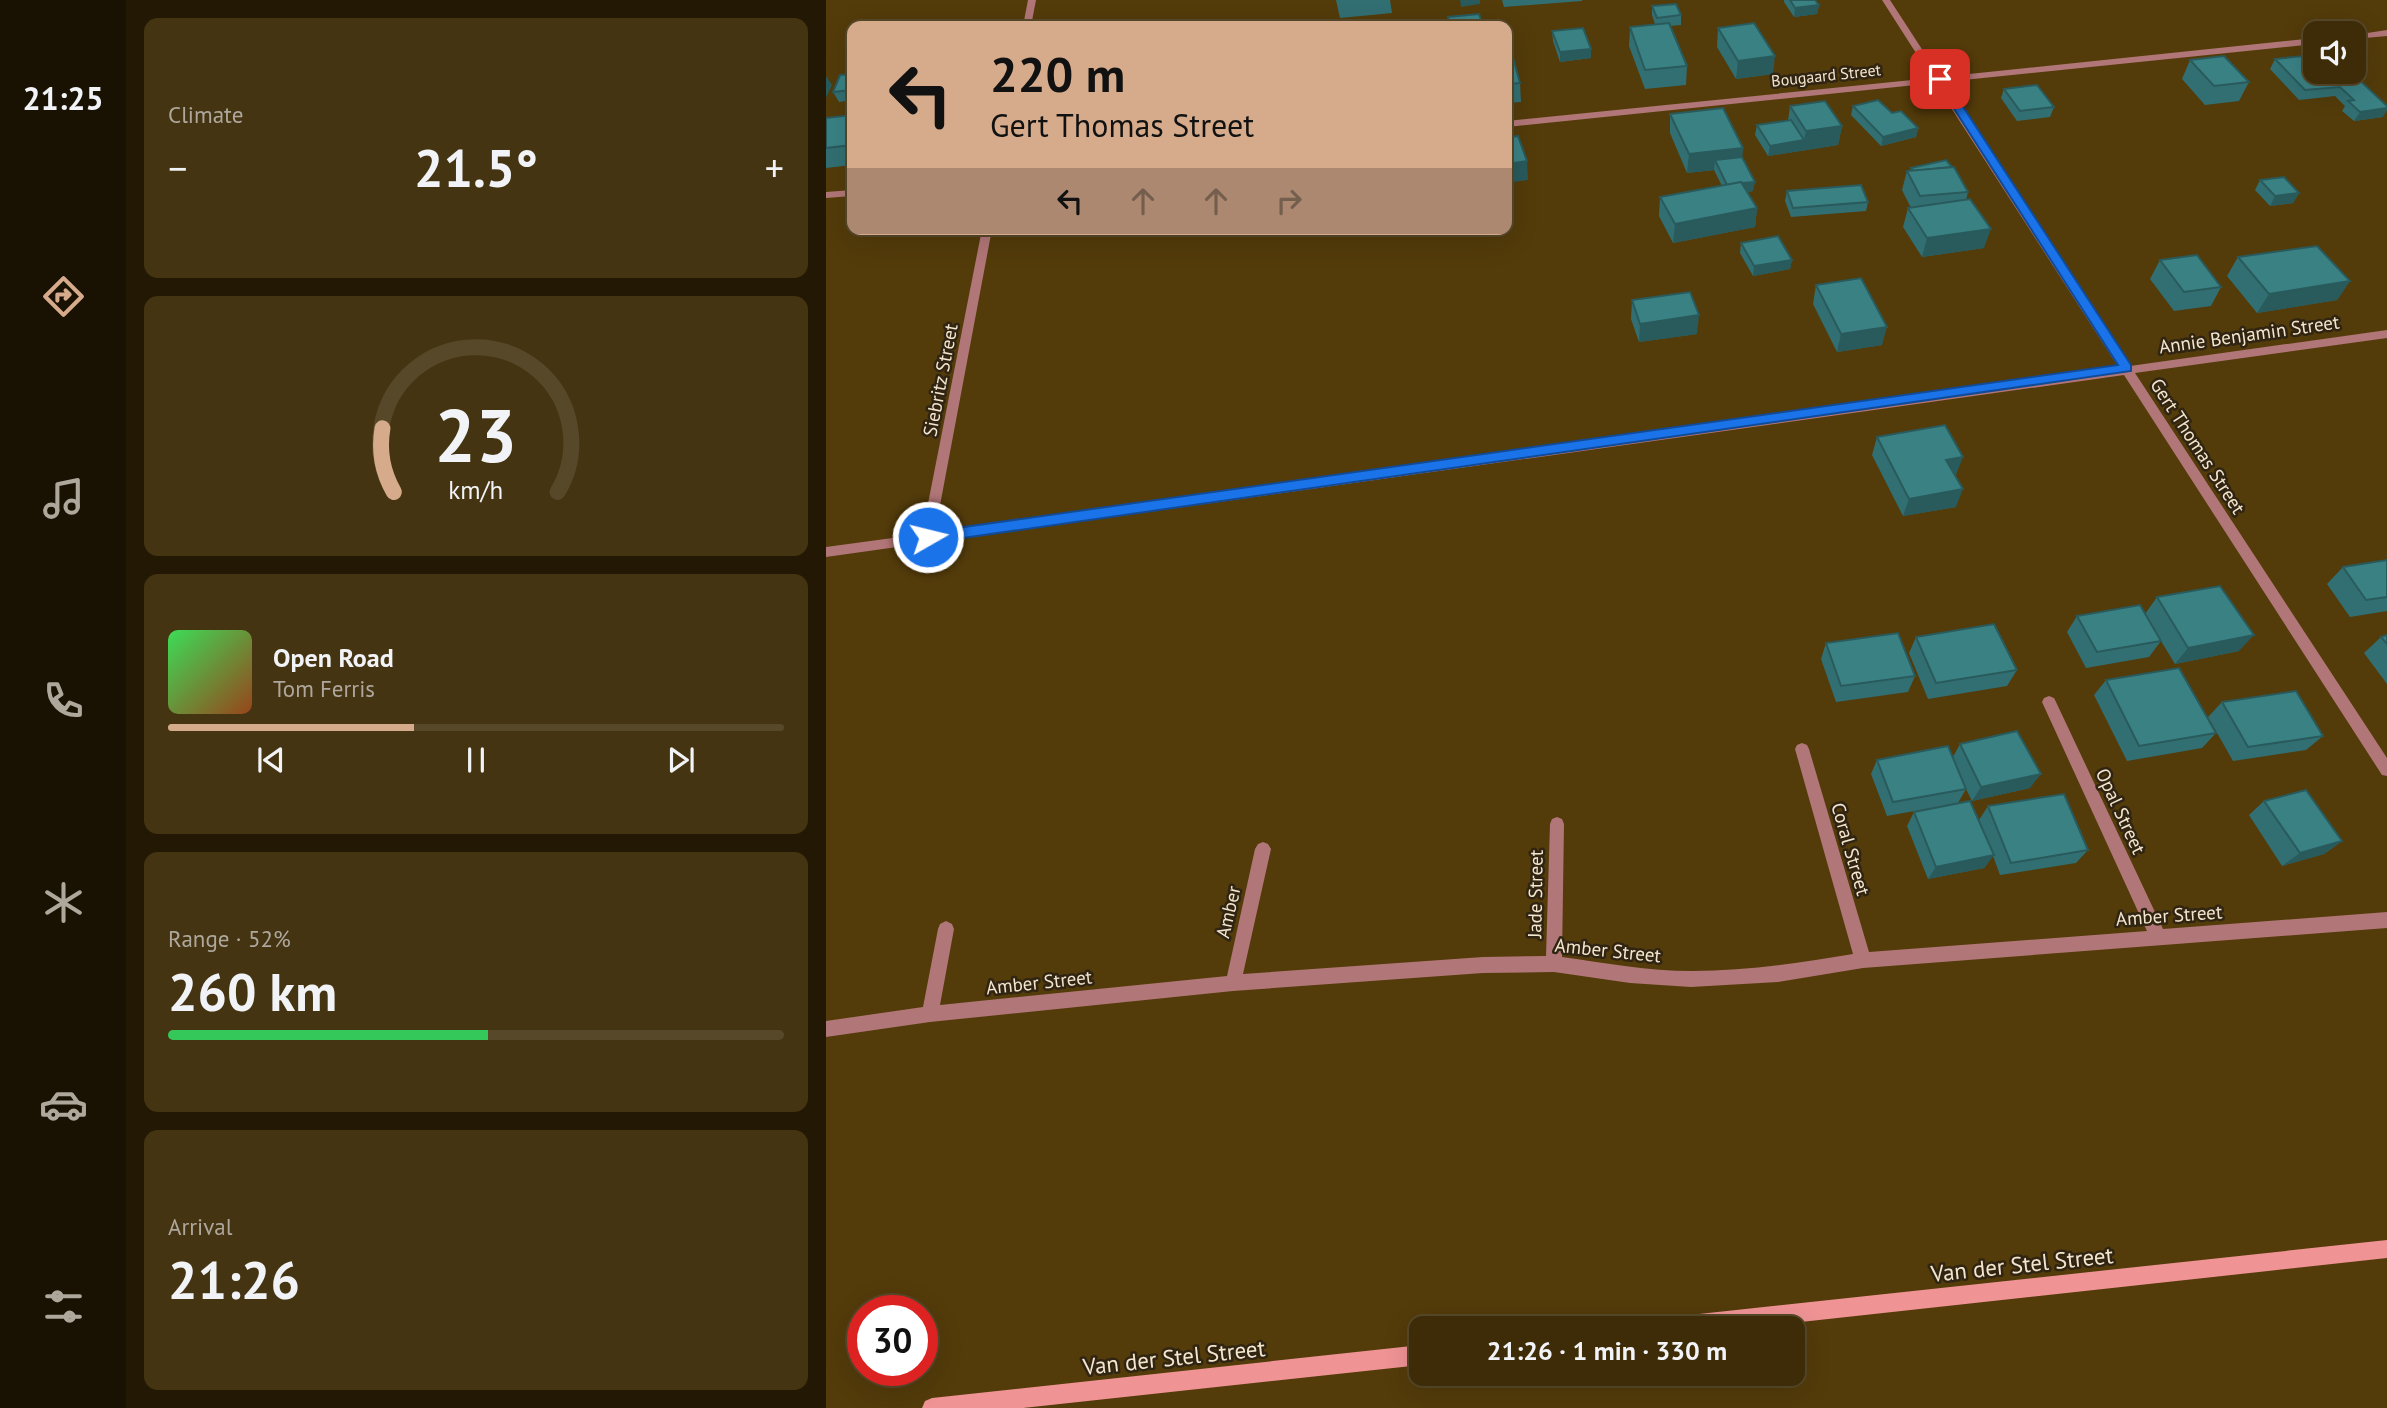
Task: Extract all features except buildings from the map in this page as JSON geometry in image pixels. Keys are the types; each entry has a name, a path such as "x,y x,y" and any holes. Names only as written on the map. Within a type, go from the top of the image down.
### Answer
{"main road":[{"name":"Van der Stel Street","path":"1772,1316 2387,1249"},
{"name":"Van der Stel Street","path":"932,1408 1409,1356"}],"street":[{"path":"1028,21 1032,0"},
{"name":"Gert Thomas Street","path":"1886,0 1940,79 2387,770"},
{"path":"2366,36 2387,33"},
{"name":"Bougaard Street","path":"1512,123 2303,42"},
{"path":"826,195 847,193"},
{"name":"Siebritz Street","path":"928,537 986,235"},
{"name":"Annie Benjamin Street","path":"826,552 2127,368 2387,334"},
{"name":"Opal Street","path":"2049,702 2158,937"},
{"name":"Coral Street","path":"1802,749 1863,960"},
{"name":"Jade Street","path":"1554,964 1557,824"},
{"name":"Amber","path":"1233,984 1263,849"},
{"name":"Amber Street","path":"826,1029 930,1014 1233,984 1483,965 1554,964 1630,975 1690,979 1778,974 1863,960 2387,920"},
{"path":"930,1014 947,929"}],"route":[{"path":"928,537 2127,368 1940,79"}]}
